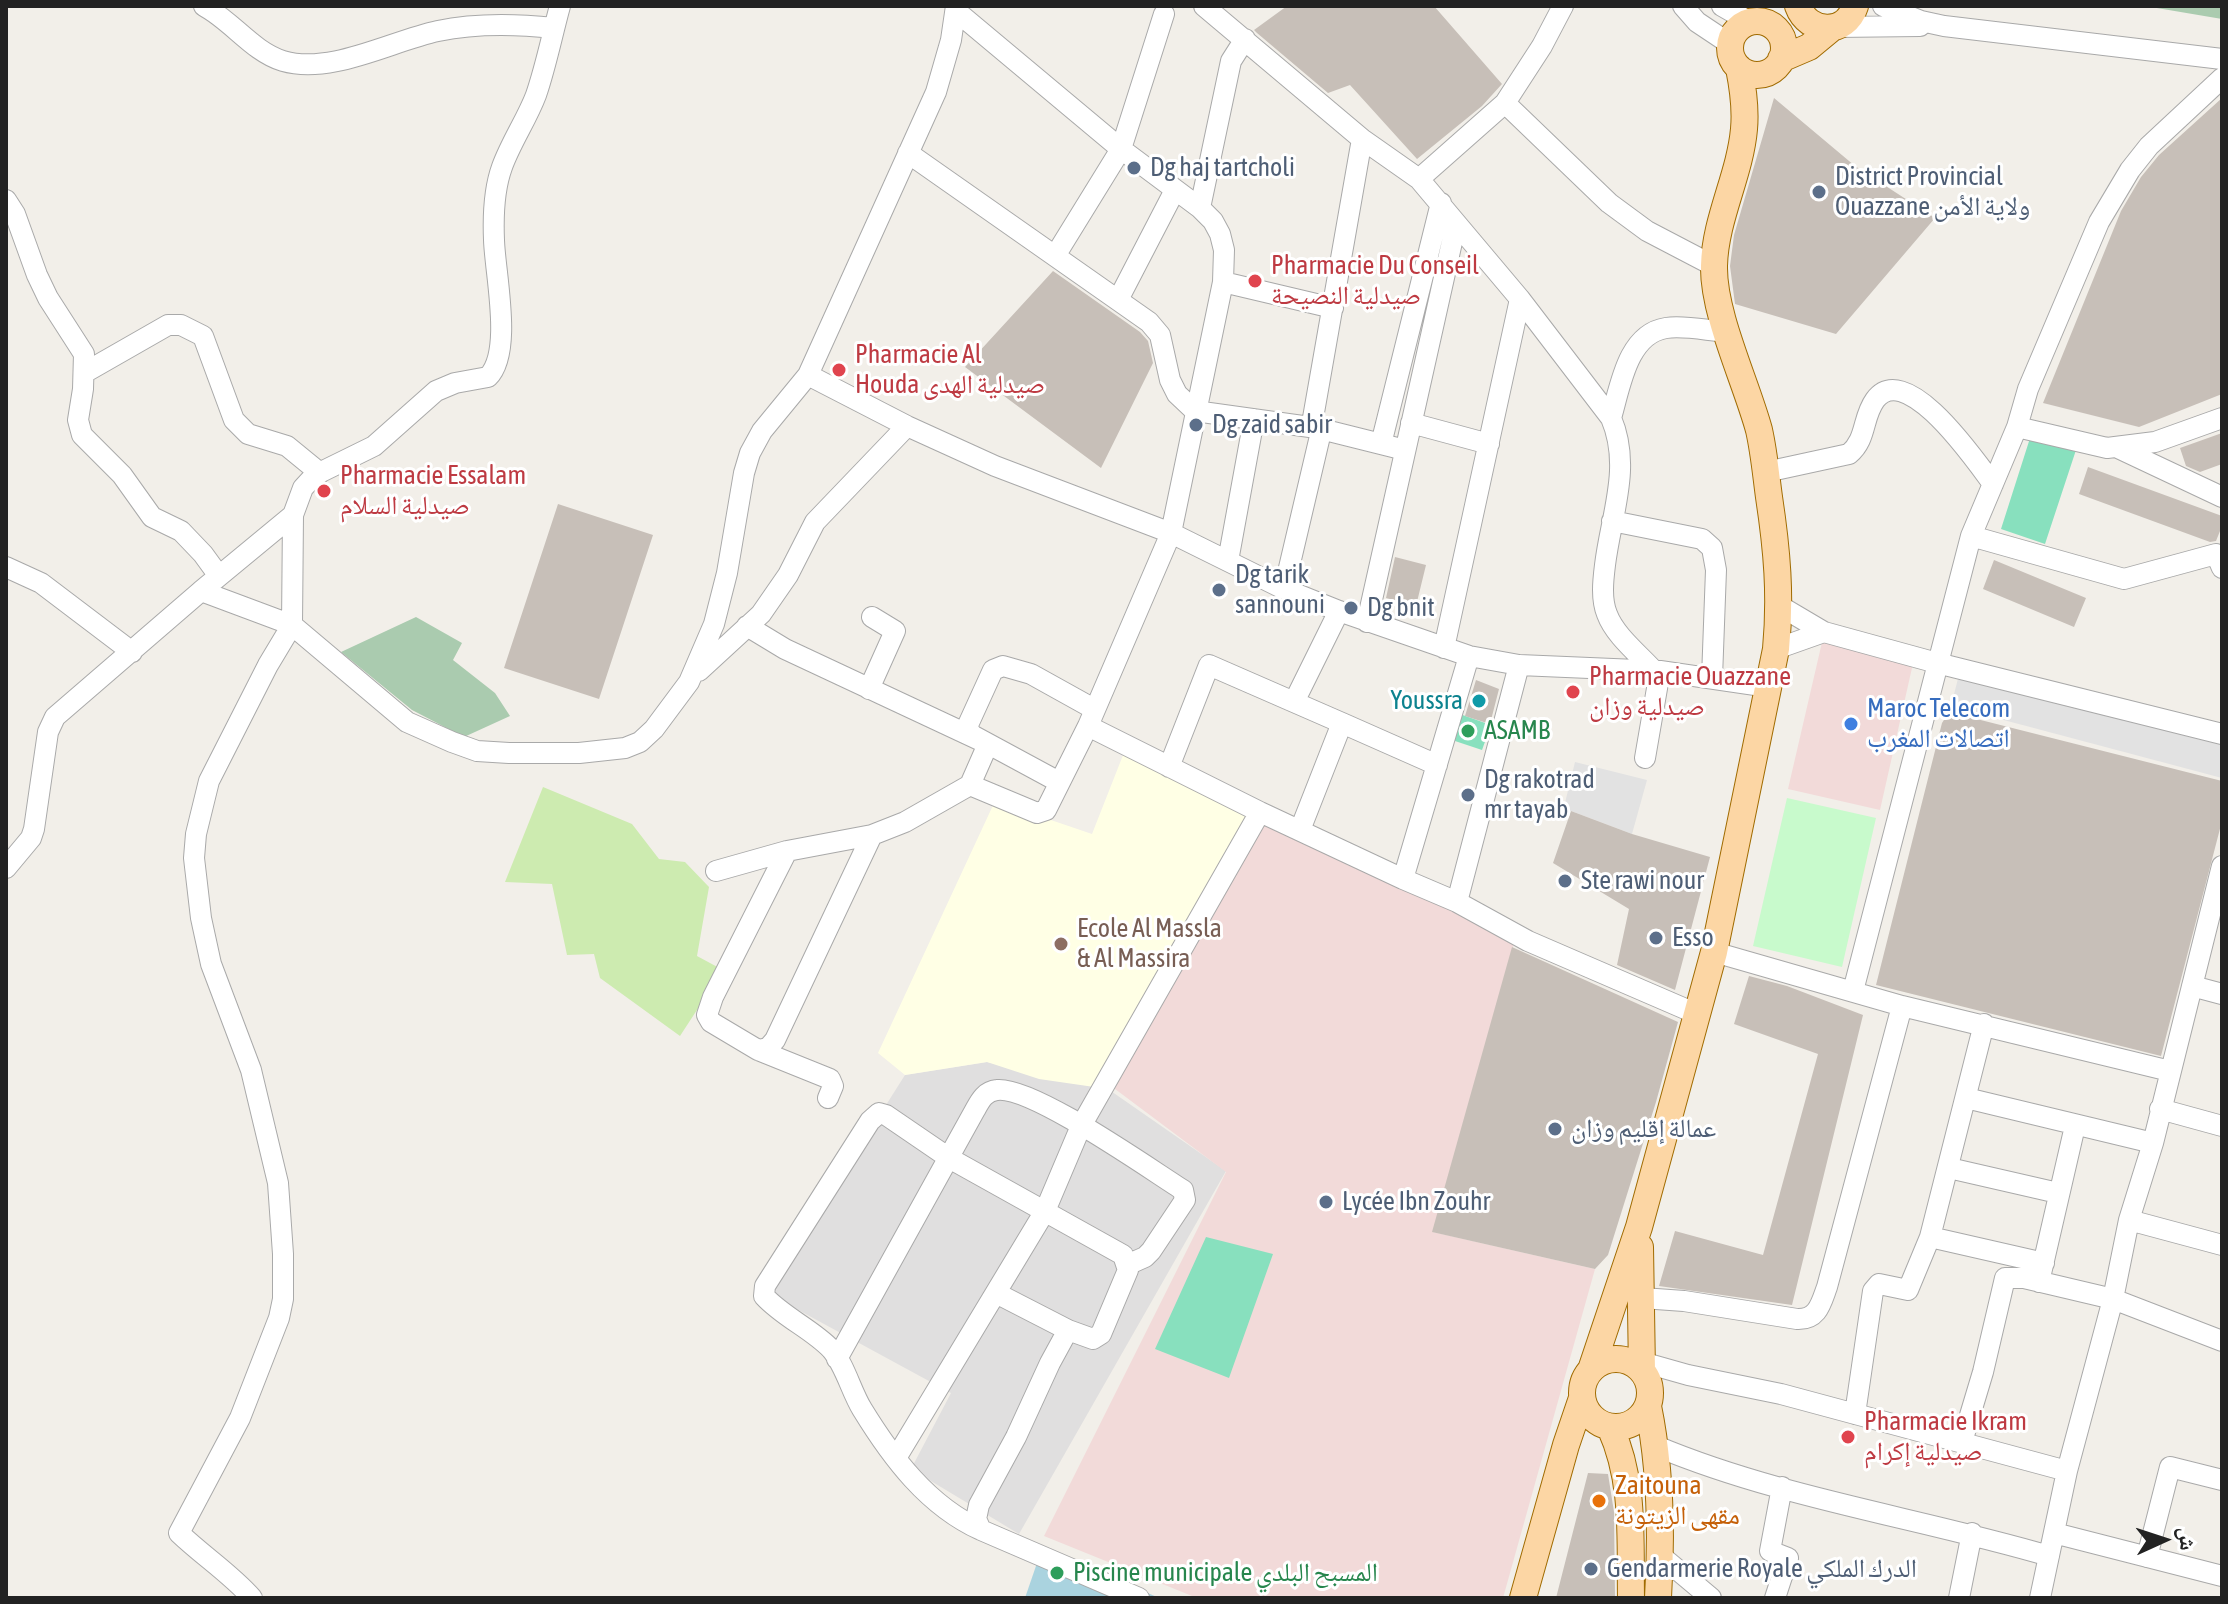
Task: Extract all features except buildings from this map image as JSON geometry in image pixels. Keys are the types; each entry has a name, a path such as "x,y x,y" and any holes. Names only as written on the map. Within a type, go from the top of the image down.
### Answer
{"main road":[{"path":"1798,6 1804,19 1812,25 1834,28"},
{"path":"1734,56 1758,75 1846,22 1855,6"},
{"path":"1631,1598 1628,1483 1624,1462 1582,1388 1591,1370 1639,1227 1714,952 1769,687 1780,606 1778,562 1759,431 1719,302 1714,266 1721,223 1741,150 1784,49 1776,29 1756,16 1733,34 1734,56 1745,109 1741,150"},
{"path":"1639,1227 1642,1366 1648,1382 1648,1406 1656,1446 1661,1556 1658,1598"},
{"path":"1591,1370 1600,1363 1622,1360 1642,1366"},
{"path":"1596,1415 1633,1423 1648,1406"},
{"path":"1523,1598 1566,1445 1596,1415"},
{"path":"1539,1598 1596,1415"}],"street":[{"path":"204,6 231,23 269,56 287,63 341,61 440,30 487,25 554,28"},
{"path":"252,1598 238,1582 207,1560 179,1533 240,1418 279,1318 284,1279 278,1183 251,1070 211,964 201,918 194,858 196,834 209,781 292,625 293,515 303,488 320,473 374,446 436,391 492,374 501,329 494,241 501,169 539,86 560,6"},
{"path":"1204,6 1362,139 1419,179 1520,299 1611,418 1618,435 1622,462 1603,578 1607,616 1658,672"},
{"path":"1419,179 1505,103 1542,46 1563,6"},
{"path":"1683,6 1734,56"},
{"path":"1722,6 1756,16"},
{"path":"1883,6 1921,21 1944,26 2222,59"},
{"path":"956,9 1121,149 1200,208 1213,221 1224,250 1223,282 1171,533 1091,717 1046,810 1037,813 970,785"},
{"path":"689,682 714,624 750,453 762,431 808,375 939,81 956,9"},
{"path":"1055,256 1121,149 1164,14"},
{"path":"1834,28 1944,26"},
{"path":"1200,208 1231,61 1245,39"},
{"path":"1853,991 1971,536 2017,427 2028,389 2099,222 2114,196 2149,146 2222,78"},
{"path":"1505,103 1609,203 1647,231 1714,266"},
{"path":"1284,589 1320,436 1313,418 1362,139"},
{"path":"908,153 1119,298 1149,322 1160,335 1170,380 1177,394 1195,411 1317,428 1405,450"},
{"path":"1119,298 1175,190"},
{"path":"6,200 15,214 48,298 81,348 85,360 78,420 85,442 122,475 152,517 181,531 194,542 219,576"},
{"path":"1381,444 1441,203"},
{"path":"1367,622 1456,224"},
{"path":"1223,282 1333,308"},
{"path":"1444,648 1520,299"},
{"path":"84,373 168,325 191,329 203,336 210,350 219,384 234,420 248,434 287,446 320,473"},
{"path":"1611,418 1626,368 1643,338 1666,328 1728,332"},
{"path":"808,375 907,426 1059,492 1171,533 1284,589 1444,648 1519,665 1658,672 1769,687"},
{"path":"1766,472 1849,454 1858,446 1874,401 1881,395 1903,393 1936,414 1993,484"},
{"path":"2017,427 2107,448 2155,442 2222,418"},
{"path":"1228,561 1254,419"},
{"path":"1411,423 1489,444"},
{"path":"201,591 292,625 407,722 477,751 543,754 625,748 640,742 654,729 689,682 776,594 815,522 907,426"},
{"path":"2116,447 2222,497"},
{"path":"6,868 31,838 34,829 48,732 55,717 293,515"},
{"path":"1612,521 1702,539 1712,548 1716,570 1712,678"},
{"path":"1971,536 2124,579 2220,555"},
{"path":"6,567 41,583 132,652"},
{"path":"1780,606 1824,632 2222,734"},
{"path":"1294,702 1339,611"},
{"path":"869,689 895,631 872,617"},
{"path":"747,626 785,649 988,744"},
{"path":"1776,649 1824,632"},
{"path":"1403,879 1469,656"},
{"path":"1169,767 1209,665 1437,765"},
{"path":"1457,902 1519,665"},
{"path":"1059,782 969,733 967,723 993,670 998,666 1031,674 1169,767 1457,902 1528,941 1697,1014"},
{"path":"1645,758 1658,672"},
{"path":"1300,830 1342,723"},
{"path":"716,871 787,851 872,835 905,822 970,785 988,744"},
{"path":"896,1458 1045,1211 1081,1126 1260,812"},
{"path":"758,1050 766,1050 775,1040 872,835"},
{"path":"787,851 713,997 707,1015 711,1022 758,1050 830,1079 833,1086 828,1098"},
{"path":"2040,1598 2067,1471 2113,1299 2129,1220 2153,1143 2222,866"},
{"path":"1714,952 1902,1006 2170,1071"},
{"path":"2192,986 2222,994"},
{"path":"1642,1298 1684,1301 1797,1319 1808,1318 1816,1312 1827,1287 1902,1006"},
{"path":"1855,1414 1873,1291 1879,1284 1908,1290 1930,1237 1984,1024"},
{"path":"837,1359 981,1101 986,1094 995,1090 1039,1101 1183,1190 1185,1200 1151,1251 1127,1265"},
{"path":"1966,1098 2153,1143"},
{"path":"2160,1109 2222,1126"},
{"path":"996,1293 1068,1330 1093,1339 1101,1334 1126,1276 1127,1265 1119,1251 949,1158 879,1113 765,1286 765,1298 830,1348 862,1409 896,1458 915,1482 940,1505 981,1530 1139,1598"},
{"path":"2041,1273 2075,1126"},
{"path":"1949,1168 2058,1193"},
{"path":"2129,1220 2222,1245"},
{"path":"1930,1237 2041,1273 2222,1341"},
{"path":"1962,1442 1983,1372 2005,1278 2041,1273"},
{"path":"981,1530 976,1519 979,1505 1068,1330"},
{"path":"1642,1366 1855,1414 2067,1471"},
{"path":"1656,1446 1685,1458 1782,1487 1972,1533 2049,1556"},
{"path":"2147,1557 2170,1467 2222,1480"},
{"path":"1775,1598 1788,1558 1770,1551 1782,1487"},
{"path":"1959,1598 1972,1533"},
{"path":"2054,1533 2222,1576"},
{"path":"1661,1556 1711,1598"}],"shaded area":[{"path":"2145,6 2222,6 2222,19"},
{"path":"416,617 462,643 453,660 495,693 510,716 464,737 412,710 341,652"},
{"name":"Maroc Telecom اتصالات المغرب","path":"1823,638 1914,659 1880,810 1788,789"},
{"path":"1962,663 2222,732 2222,778 1951,706"},
{"name":"Ecole Al Massla & Al Massira","path":"1127,745 1270,815 1108,1089 1039,1079 987,1062 905,1075 878,1053 995,801 1092,834"},
{"path":"1575,762 1647,780 1632,834 1571,811 1562,815"},
{"name":"Lycée Ibn Zouhr","path":"1270,815 1516,936 1433,1232 1595,1269 1503,1598 1197,1598 1044,1536 1226,1172 1111,1086"},
{"path":"987,1062 1108,1089 1226,1171 1019,1534 911,1469 951,1393 767,1293 905,1075"}],"green space":[{"path":"2031,435 2076,450 2045,544 2001,529"},
{"name":"ASAMB","path":"1454,712 1491,725 1482,750 1446,738"},
{"path":"543,787 632,824 659,859 685,862 709,887 697,956 723,970 680,1036 600,978 594,954 567,955 552,884 505,882"},
{"path":"1787,798 1876,818 1842,967 1753,946"},
{"path":"1206,1237 1273,1254 1229,1378 1155,1349"}],"water":[{"name":"Piscine municipale المسبح البلدي","path":"1037,1563 1123,1582 1159,1598 1025,1598"}],"place":[{"name":"Dg haj tartcholi","path":"1134,168"},
{"name":"District Provincial Ouazzane ولاية الأمن","path":"1819,192"},
{"name":"Pharmacie Du Conseil صيدلية النصيحة","path":"1255,281"},
{"name":"Pharmacie Al Houda صيدلية الهدى","path":"839,370"},
{"name":"Dg zaid sabir","path":"1196,425"},
{"name":"Pharmacie Essalam صيدلية السلام","path":"324,491"},
{"name":"Dg tarik sannouni","path":"1219,590"},
{"name":"Dg bnit","path":"1351,608"},
{"name":"Pharmacie Ouazzane صيدلية وزان","path":"1573,692"},
{"name":"Youssra","path":"1479,701"},
{"name":"Maroc Telecom اتصالات المغرب","path":"1851,724"},
{"name":"ASAMB","path":"1468,731"},
{"name":"Dg rakotrad mr tayab","path":"1468,795"},
{"name":"Ste rawi nour","path":"1565,881"},
{"name":"Esso","path":"1656,938"},
{"name":"Ecole Al Massla & Al Massira","path":"1061,944"},
{"name":"عمالة إقليم وزان","path":"1555,1129"},
{"name":"Lycée Ibn Zouhr","path":"1326,1202"},
{"name":"Pharmacie Ikram صيدلية إكرام","path":"1848,1437"},
{"name":"Zaitouna مقهى الزيتونة","path":"1599,1501"},
{"name":"Gendarmerie Royale الدرك الملكي","path":"1591,1569"},
{"name":"Piscine municipale المسبح البلدي","path":"1057,1573"}]}
